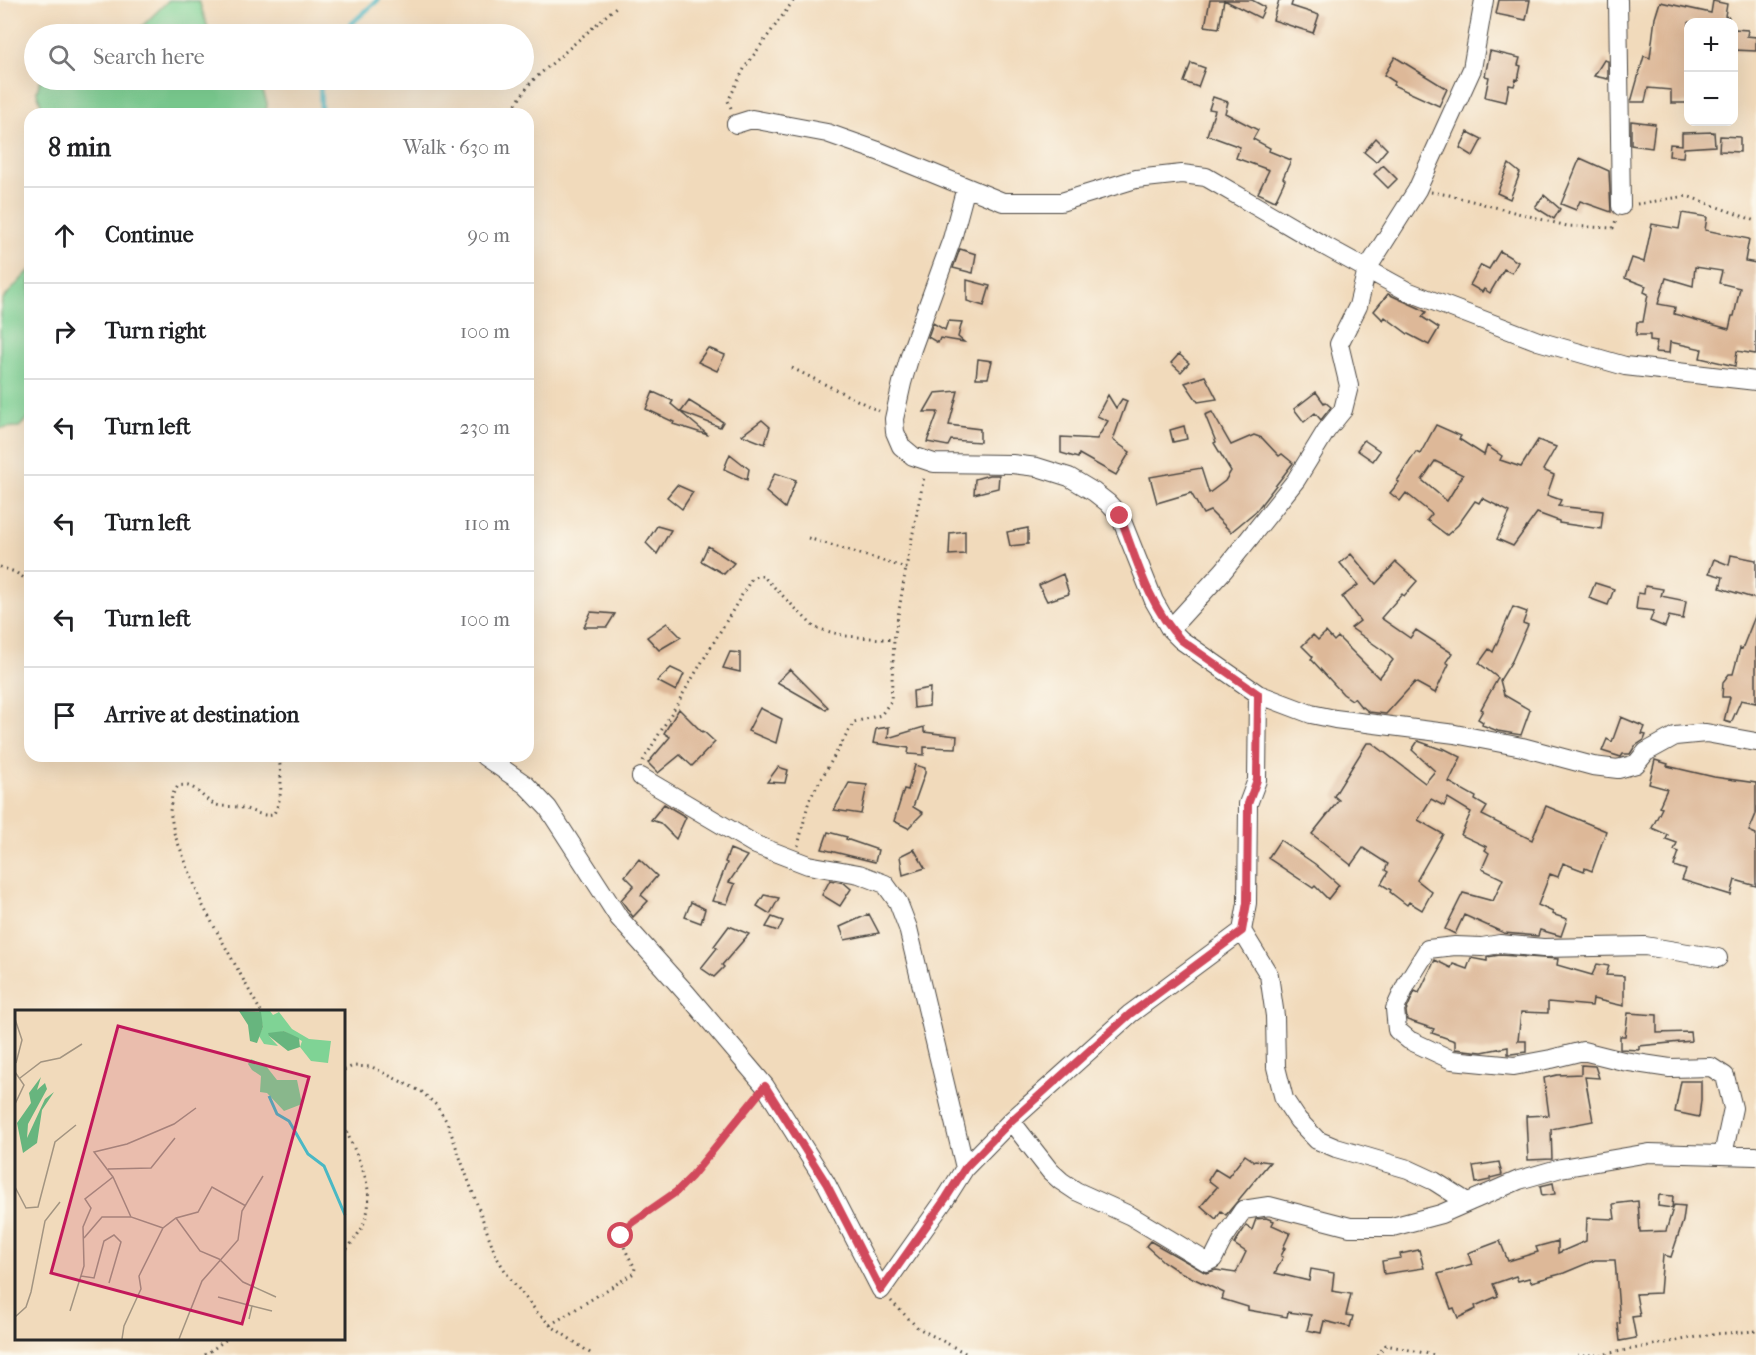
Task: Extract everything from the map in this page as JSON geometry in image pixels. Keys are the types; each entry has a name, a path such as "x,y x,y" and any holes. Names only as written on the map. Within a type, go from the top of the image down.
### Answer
{"street":[{"path":"1170,629 1224,570 1296,480 1326,431 1343,410 1349,386 1339,344 1359,306 1367,269 1417,190 1472,69 1484,0"},
{"path":"1618,0 1621,206"},
{"path":"736,124 752,119 827,133 878,151 1003,202 1061,202 1136,179 1182,174 1206,177 1407,291 1538,341 1625,366 1756,381"},
{"path":"966,187 951,239 912,349 894,419 895,432 901,446 913,456 934,463 1012,464 1037,467 1069,477 1094,492 1120,516 1154,601 1170,629 1181,640 1258,694 1311,714 1455,734 1522,747 1593,766 1618,769 1636,764 1646,752 1675,736 1706,733 1756,742"},
{"path":"1258,694 1257,780 1248,804 1247,903 1242,931 1269,975 1275,1016 1276,1068 1284,1099 1298,1120 1317,1140 1408,1169 1434,1181 1467,1202"},
{"path":"492,762 525,785 548,808 619,918 765,1086 826,1183 881,1290 965,1168 1011,1121 1130,1014 1242,931"},
{"path":"641,777 756,845 795,861 859,874 885,884 898,902 908,928 965,1168"},
{"path":"1718,958 1645,946 1543,948 1500,944 1428,949 1407,983 1395,1009 1396,1030 1408,1040 1452,1060 1514,1066 1582,1051 1623,1061 1670,1068 1711,1067 1725,1077 1733,1107 1723,1155"},
{"path":"1011,1121 1050,1171 1061,1181 1076,1191 1131,1216 1207,1262 1214,1259 1222,1241 1243,1210 1252,1207 1269,1206 1350,1227 1392,1227 1441,1214 1519,1180 1561,1168 1649,1153 1756,1156"}],"path":[{"path":"736,124 729,101 745,67 794,0"},
{"path":"534,79 616,6"},
{"path":"513,108 526,90"},
{"path":"1417,190 1449,195 1567,226 1613,228 1621,206 1687,196 1756,221"},
{"path":"792,368 894,419"},
{"path":"795,861 809,800 854,722 881,715 891,701 894,640 927,461"},
{"path":"808,538 906,568"},
{"path":"0,567 24,578"},
{"path":"641,777 642,762 752,578 763,576 815,628 846,636 894,640"},
{"path":"260,1010 203,906 174,833 170,811 172,795 178,786 186,784 195,788 216,806 239,807 266,816 273,815 279,804 279,762"},
{"path":"345,1070 353,1066 372,1067 422,1092 436,1105 447,1122 496,1256 509,1277 550,1325 593,1355"},
{"path":"550,1325 634,1273 634,1268 622,1242 621,1236 624,1228 684,1185 765,1086"},
{"path":"345,1128 368,1180 370,1208 362,1227 345,1251"},
{"path":"881,1290 918,1328 969,1355"},
{"path":"1577,1355 1598,1355 1713,1334 1756,1331"},
{"path":"205,1355 225,1340"},
{"path":"1377,1355 1386,1345 1434,1355"}],"green space":[{"path":"169,0 199,1 207,24 144,24"},
{"path":"38,90 262,90 267,103 267,108 42,108"},
{"path":"24,276 24,422 19,427 0,428 2,300"}],"building":[{"path":"1210,0 1224,0 1219,28 1205,26"},
{"path":"1224,0 1252,0 1265,7 1260,18"},
{"path":"1279,0 1293,0 1291,6 1319,15 1313,33 1273,20"},
{"path":"1499,0 1530,0 1526,20 1496,14"},
{"path":"1713,1 1727,4 1725,16 1729,18 1684,18 1684,103 1671,103 1671,90 1648,88 1645,102 1631,102 1644,56 1650,58 1655,18 1660,2 1711,13"},
{"path":"1738,29 1748,30 1747,36 1756,37 1756,51 1738,50"},
{"path":"1490,51 1520,58 1518,80 1516,79 1514,86 1509,85 1506,102 1485,97 1489,77 1485,76"},
{"path":"1395,57 1447,89 1439,106 1393,85 1395,82 1384,75"},
{"path":"1604,60 1608,61 1608,79 1594,76"},
{"path":"1191,63 1205,68 1198,87 1184,82"},
{"path":"1213,97 1228,102 1225,113 1258,130 1253,139 1270,148 1269,151 1291,160 1275,201 1258,193 1269,170 1236,158 1240,147 1207,135 1215,110 1209,109"},
{"path":"1631,121 1655,124 1652,148 1631,145"},
{"path":"1468,132 1482,139 1473,156 1460,148"},
{"path":"1714,132 1715,146 1684,148 1683,157 1669,156 1670,144 1682,145 1682,133"},
{"path":"1720,136 1740,137 1740,152 1719,151"},
{"path":"1376,138 1387,149 1376,162 1364,152"},
{"path":"1580,158 1609,171 1611,212 1580,201 1576,210 1561,204"},
{"path":"1509,164 1520,173 1510,199 1497,193"},
{"path":"1383,165 1397,179 1388,188 1374,174"},
{"path":"1544,195 1560,209 1554,219 1535,207"},
{"path":"1682,213 1707,217 1705,230 1749,239 1745,261 1756,263 1756,354 1737,351 1735,366 1700,358 1702,349 1670,342 1669,353 1655,352 1657,341 1650,340 1650,335 1636,335 1637,322 1643,322 1648,294 1644,292 1646,286 1625,278 1632,258 1644,262 1652,224 1679,229","holes":["1695,267 1722,271 1719,283 1740,288 1729,329 1674,314 1675,307 1658,304 1666,278 1693,286"]},
{"path":"960,249 976,254 973,273 953,268"},
{"path":"1500,251 1518,262 1512,273 1504,269 1490,293 1484,289 1482,292 1470,285 1481,265 1489,269"},
{"path":"967,280 990,286 984,306 967,301"},
{"path":"1388,294 1426,312 1422,317 1439,328 1429,345 1408,334 1385,317 1383,320 1374,311"},
{"path":"948,321 962,322 958,337 964,342 940,338 938,343 928,337 933,323 945,330"},
{"path":"708,348 725,355 717,371 698,362"},
{"path":"1179,354 1189,363 1181,372 1171,363"},
{"path":"978,359 992,361 988,378 976,378"},
{"path":"1205,376 1217,399 1198,402 1185,383"},
{"path":"958,391 949,425 980,429 980,442 951,440 948,446 927,442 938,412 924,412 935,393"},
{"path":"653,392 673,401 671,404 708,435 673,424 674,422 646,409"},
{"path":"1316,392 1324,403 1331,407 1321,420 1315,413 1304,422 1294,409"},
{"path":"1108,395 1116,408 1122,399 1127,401 1113,440 1130,452 1116,475 1079,454 1078,458 1061,453 1061,437 1097,439 1108,421 1097,416"},
{"path":"689,401 723,422 720,427 681,412"},
{"path":"1212,412 1231,445 1254,435 1262,438 1279,456 1282,454 1293,463 1256,511 1231,532 1210,511 1203,514 1191,493 1157,503 1150,477 1201,468 1209,493 1225,481 1231,471 1214,443 1216,442 1205,415"},
{"path":"762,420 770,427 765,444 742,435"},
{"path":"1436,425 1461,436 1459,439 1484,455 1487,446 1502,456 1500,460 1521,467 1538,440 1556,447 1543,470 1554,475 1547,495 1561,500 1558,506 1603,511 1601,529 1559,523 1559,521 1537,513 1513,546 1497,539 1510,512 1482,498 1479,503 1475,501 1458,525 1447,535 1427,520 1432,514 1406,493 1400,501 1390,493 1416,452 1420,454","holes":["1435,461 1463,475 1447,501 1422,480"]},
{"path":"1184,426 1187,439 1173,442 1170,430"},
{"path":"1364,440 1380,451 1373,461 1357,450"},
{"path":"730,454 749,469 747,480 724,469"},
{"path":"775,473 796,480 785,508 766,492"},
{"path":"999,475 998,488 974,494 975,479"},
{"path":"677,485 693,492 682,509 667,497"},
{"path":"657,526 671,530 657,554 646,543"},
{"path":"1028,528 1028,544 1010,546 1007,532"},
{"path":"965,531 965,554 949,555 950,533"},
{"path":"708,546 734,563 724,574 701,561"},
{"path":"1351,554 1376,584 1396,562 1417,581 1381,618 1410,638 1416,630 1452,653 1446,662 1449,664 1435,693 1415,682 1386,714 1369,712 1362,708 1354,698 1352,700 1343,694 1302,646 1313,635 1318,640 1326,632 1334,641 1338,637 1379,678 1393,660 1351,628 1360,621 1342,597 1358,585 1340,563"},
{"path":"1731,555 1756,560 1756,599 1720,588 1723,577 1709,573 1714,559 1729,565"},
{"path":"1063,574 1069,594 1047,601 1039,585"},
{"path":"1595,583 1614,589 1608,605 1589,598"},
{"path":"1645,586 1663,589 1661,596 1686,601 1683,619 1669,616 1665,627 1650,621 1654,611 1636,609 1638,593 1644,594"},
{"path":"1513,607 1527,612 1523,623 1528,625 1512,661 1500,680 1504,695 1530,710 1521,735 1498,731 1482,725 1483,722 1478,719 1498,678 1479,663 1489,649 1493,652"},
{"path":"591,612 615,614 607,627 584,627"},
{"path":"1756,614 1756,703 1741,700 1731,723 1724,721 1730,697 1722,697 1723,682 1729,674 1733,674 1740,648 1742,649"},
{"path":"667,623 681,637 659,650 647,637"},
{"path":"730,652 740,653 740,672 723,668"},
{"path":"671,668 684,674 676,691 657,681"},
{"path":"790,669 828,707 826,710 777,682"},
{"path":"930,688 929,706 914,708 913,691"},
{"path":"760,708 782,719 776,743 748,731"},
{"path":"679,709 715,742 692,766 680,755 658,773 648,763 670,737 664,733"},
{"path":"1621,717 1645,727 1642,734 1646,735 1630,754 1623,754 1621,757 1602,751 1607,739 1612,742"},
{"path":"889,727 888,738 924,727 924,732 957,736 956,748 924,747 924,755 908,754 909,748 873,743 876,729"},
{"path":"1418,741 1443,750 1443,748 1461,757 1449,782 1476,797 1475,800 1487,807 1482,815 1532,840 1546,806 1606,831 1592,871 1585,868 1584,871 1563,863 1558,877 1550,874 1538,905 1553,912 1552,914 1567,919 1561,936 1540,930 1538,936 1504,933 1464,915 1455,934 1445,929 1463,893 1493,901 1503,879 1482,869 1489,853 1485,850 1487,847 1461,835 1471,812 1448,798 1444,806 1431,799 1418,820 1443,834 1417,880 1432,892 1422,910 1409,902 1407,905 1381,884 1388,872 1385,870 1388,864 1363,848 1351,865 1312,834 1339,800 1334,796 1367,743 1372,743 1425,783 1435,771 1412,750"},
{"path":"1655,760 1668,764 1667,766 1714,777 1756,783 1756,814 1749,831 1756,834 1756,886 1735,880 1731,895 1682,880 1686,870 1674,866 1679,852 1674,850 1677,843 1666,839 1668,835 1652,828 1662,808 1659,807 1667,789 1649,784"},
{"path":"915,765 925,768 913,807 923,813 908,828 894,821 904,789 908,790"},
{"path":"778,767 788,770 785,783 767,782"},
{"path":"849,783 867,785 861,814 834,810"},
{"path":"664,804 686,817 676,839 660,823 651,820"},
{"path":"828,832 878,850 875,862 822,849"},
{"path":"1280,840 1315,864 1339,885 1328,899 1315,886 1313,888 1268,858"},
{"path":"730,849 747,856 729,882 735,884 727,904 712,901"},
{"path":"914,849 925,868 903,875 900,856"},
{"path":"639,859 657,876 641,895 648,901 633,917 621,900 634,885 625,876"},
{"path":"830,880 844,883 851,889 840,906 822,895"},
{"path":"764,895 779,898 770,914 757,906"},
{"path":"691,902 705,909 701,923 685,917"},
{"path":"869,914 879,933 845,940 840,927"},
{"path":"772,917 783,921 778,931 766,927"},
{"path":"729,926 749,934 714,977 701,968 717,948 714,946"},
{"path":"1500,955 1558,959 1557,965 1592,975 1597,964 1609,966 1606,975 1624,976 1624,1006 1593,999 1592,1006 1548,1002 1548,1013 1521,1012 1518,1041 1526,1041 1526,1052 1511,1054 1508,1054 1508,1047 1482,1052 1455,1049 1455,1041 1432,1033 1434,1029 1407,1020 1406,1011 1415,991 1419,993 1435,960 1451,968 1453,964 1467,969 1471,958 1487,961 1487,957"},
{"path":"1628,1013 1657,1015 1657,1033 1690,1032 1691,1041 1639,1046 1639,1050 1620,1049 1620,1036 1625,1036"},
{"path":"1581,1065 1595,1066 1599,1078 1585,1077 1593,1121 1551,1129 1552,1159 1528,1160 1526,1116 1549,1115 1544,1078 1581,1074"},
{"path":"1681,1081 1701,1081 1699,1117 1675,1112"},
{"path":"1245,1155 1254,1161 1270,1162 1226,1215 1221,1211 1216,1219 1201,1206 1217,1187 1208,1180 1215,1169 1228,1177"},
{"path":"1499,1162 1502,1175 1476,1183 1473,1166"},
{"path":"1553,1183 1555,1194 1542,1196 1540,1186"},
{"path":"1659,1195 1673,1196 1672,1208 1658,1206"},
{"path":"1638,1201 1640,1232 1666,1231 1674,1205 1685,1206 1683,1221 1671,1257 1663,1255 1660,1293 1636,1294 1640,1316 1632,1317 1636,1338 1620,1341 1615,1260 1595,1260 1564,1273 1531,1282 1529,1278 1518,1281 1516,1276 1493,1284 1498,1296 1475,1306 1476,1309 1458,1318 1454,1308 1451,1309 1438,1274 1472,1264 1468,1253 1500,1241 1508,1261 1538,1252 1536,1247 1558,1241 1558,1253 1586,1241 1587,1218 1615,1219 1613,1204"},
{"path":"1266,1218 1274,1221 1272,1225 1290,1233 1283,1248 1285,1248 1281,1256 1283,1257 1275,1273 1309,1281 1311,1269 1334,1273 1332,1291 1351,1294 1346,1315 1353,1316 1350,1327 1324,1321 1321,1333 1307,1330 1311,1315 1288,1312 1287,1317 1248,1310 1248,1307 1222,1299 1224,1293 1178,1271 1146,1246 1150,1241 1206,1273 1216,1270 1236,1273 1246,1252 1234,1244 1246,1226 1252,1230 1256,1219"},
{"path":"1419,1250 1424,1268 1384,1274 1382,1261 1401,1258 1400,1254"}],"waterway":[{"path":"351,24 378,0"},
{"path":"320,90 321,108"}],"route":[{"path":"621,1236 624,1228 676,1192 691,1177 765,1086 826,1183 881,1290 965,1168 1011,1121 1130,1014 1242,931 1247,903 1248,804 1257,780 1258,694 1181,640 1170,629 1154,601 1120,516"}]}
